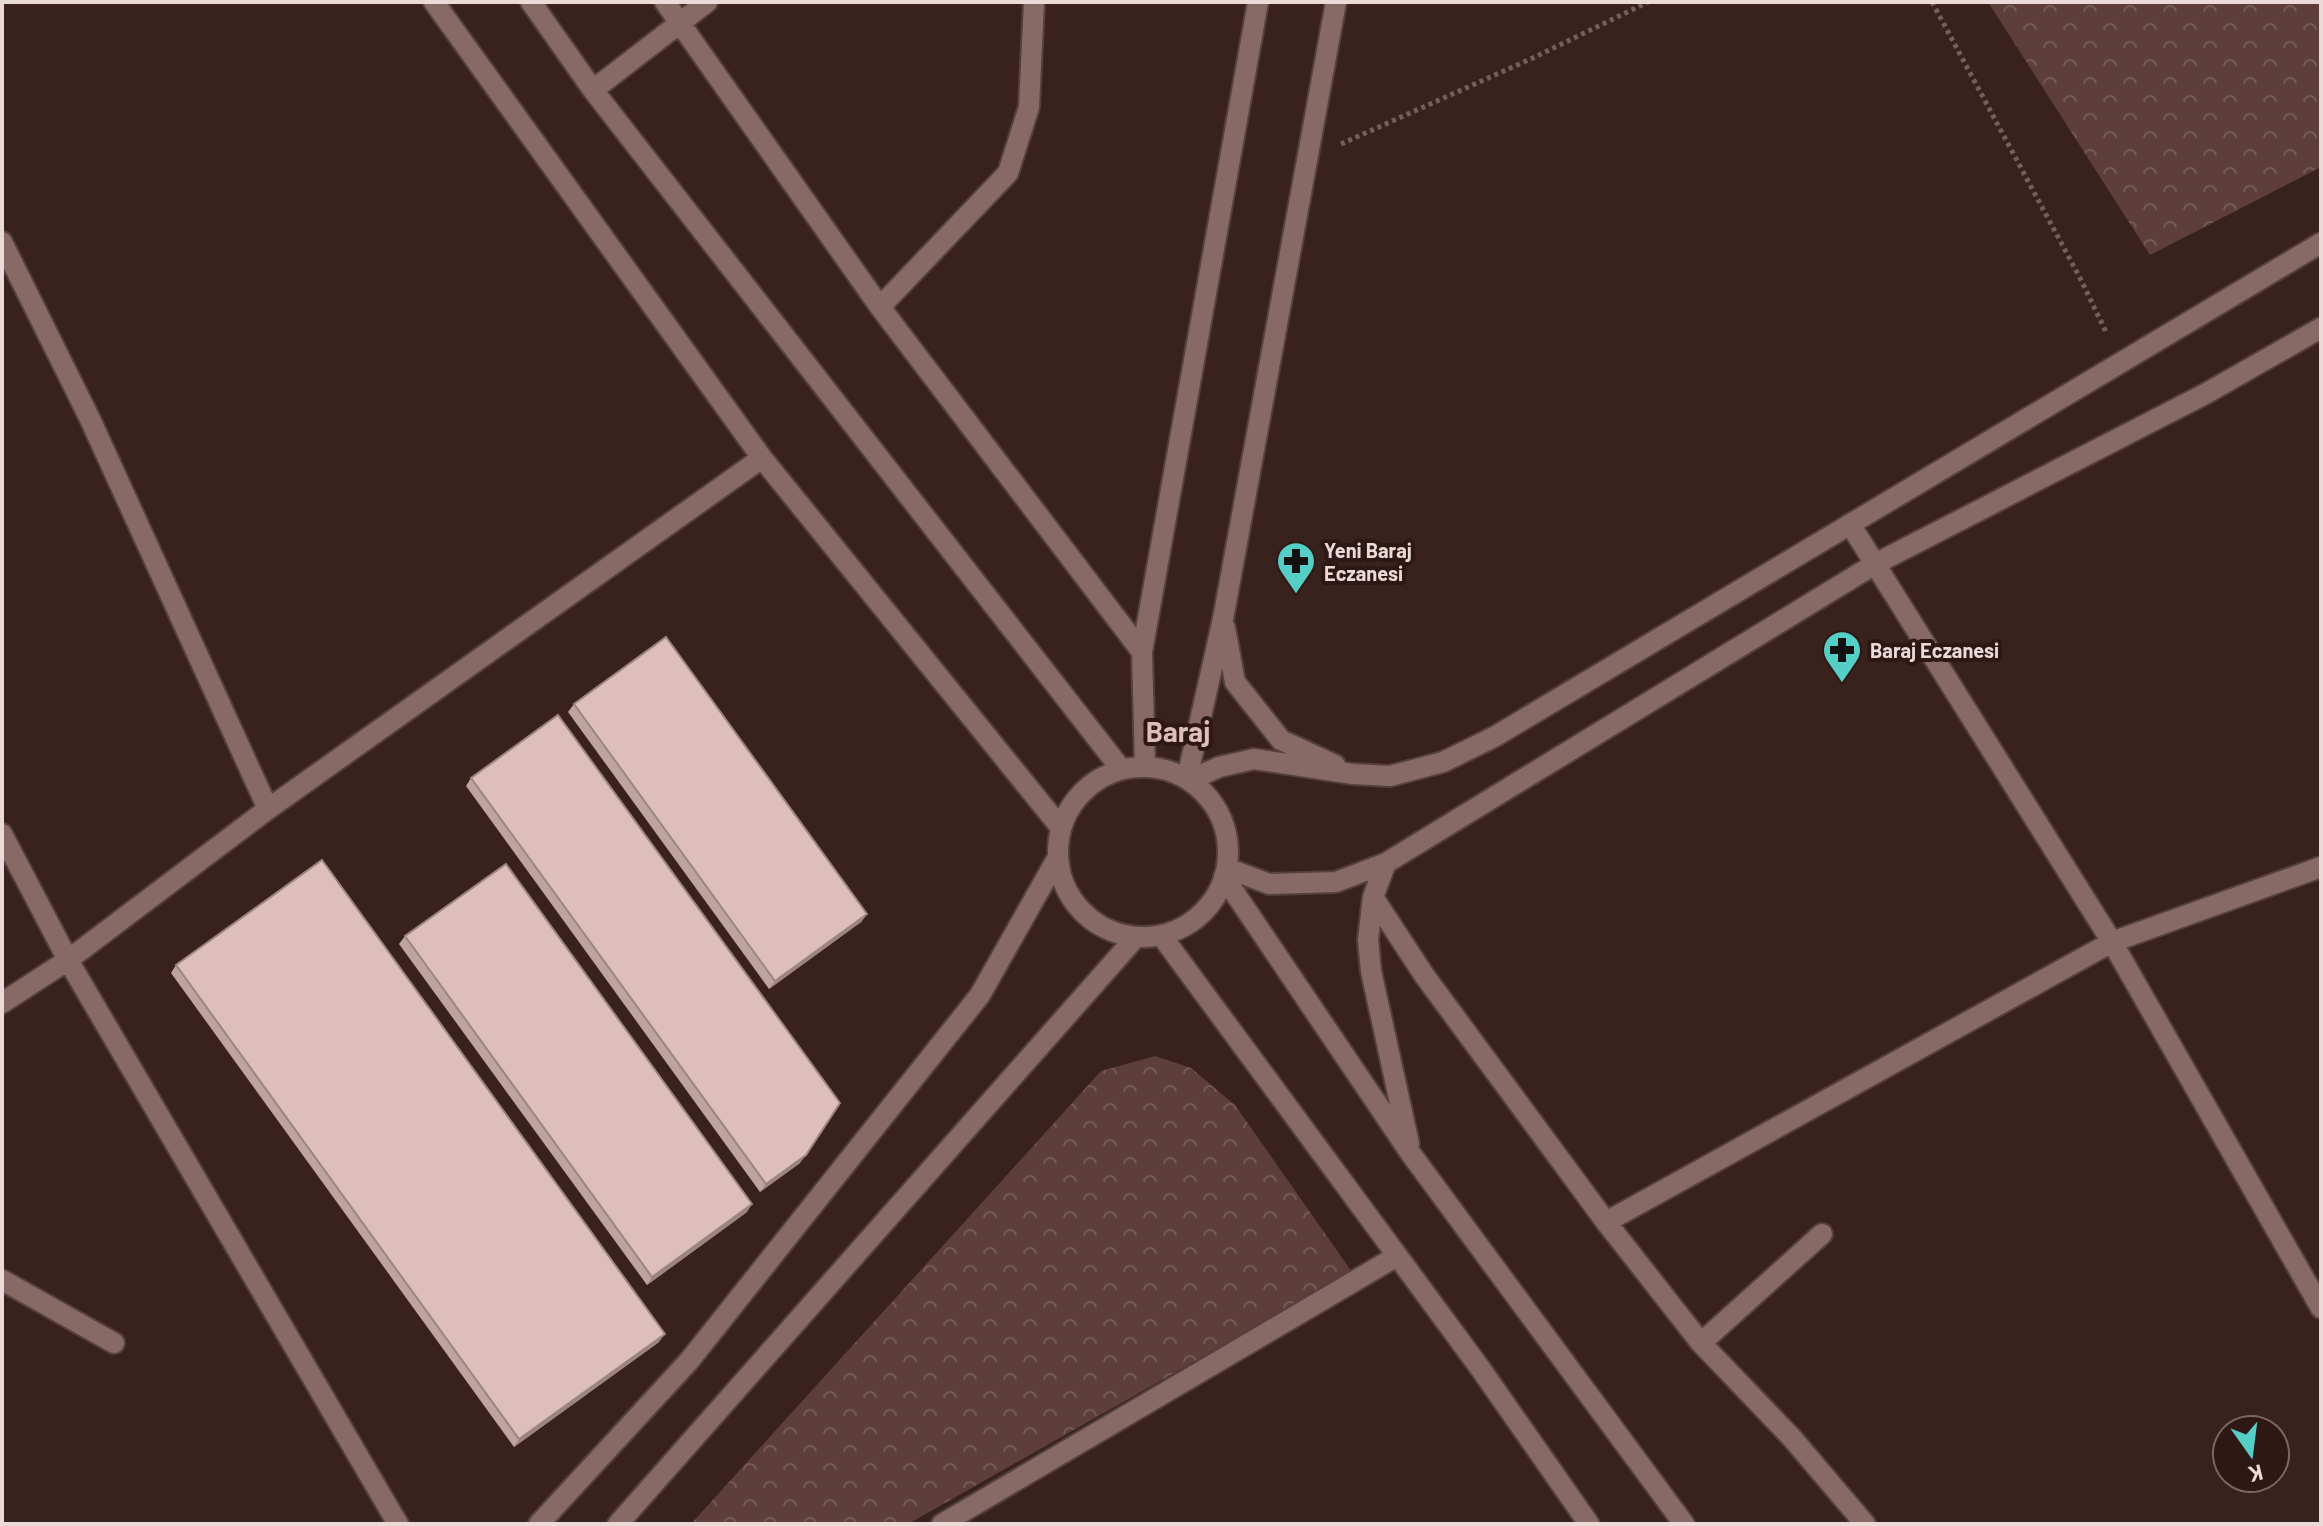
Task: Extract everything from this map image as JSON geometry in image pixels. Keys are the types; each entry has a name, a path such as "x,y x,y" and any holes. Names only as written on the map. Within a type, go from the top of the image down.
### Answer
{"street":[{"path":"434,2 762,458 1061,828"},
{"path":"531,2 593,90 1121,769"},
{"path":"665,2 880,307 1142,652"},
{"path":"593,90 707,2"},
{"path":"880,307 1008,173 1029,107 1034,2"},
{"path":"1145,766 1142,652 1258,2"},
{"path":"1188,779 1223,619 1336,2"},
{"path":"2,242 90,419 268,809"},
{"path":"1188,779 1219,767 1254,759 1353,774 1390,776 1443,762 1494,737 2321,243"},
{"path":"1226,872 1269,884 1336,882 1386,863 1875,564 2205,394 2321,328"},
{"path":"2,1003 68,960 268,809 762,458"},
{"path":"1850,524 2112,942 2321,1308"},
{"path":"1223,619 1235,682 1281,740 1353,774"},
{"path":"1145,766 1188,779 1209,797 1222,819 1228,842 1226,872 1219,891 1204,911 1184,926 1161,935 1136,937 1112,931 1091,919 1075,902 1063,881 1058,857 1061,828 1074,802 1095,782 1121,769 1145,766"},
{"path":"2,834 68,960 398,1524"},
{"path":"539,1524 689,1361 980,995 1058,857"},
{"path":"1386,863 1373,897 1368,940 1371,971 1411,1154"},
{"path":"1606,1222 2112,942 2321,867"},
{"path":"1226,872 1411,1154 1684,1524"},
{"path":"1373,897 1424,975 1606,1222 1701,1343 1792,1438 1865,1524"},
{"path":"1161,935 1480,1368 1589,1524"},
{"path":"618,1524 1136,937"},
{"path":"1701,1343 1822,1234"},
{"path":"942,1524 1397,1256"},
{"path":"2,1280 114,1343"}],"path":[{"path":"1308,159 1535,57 1648,2"},
{"path":"1932,2 2080,278 2120,362"}],"green space":[{"path":"1988,2 2321,2 2321,167 2150,255"},
{"path":"1155,1056 1191,1068 1235,1105 1352,1272 908,1524 691,1524 1101,1071"}],"building":[{"path":"666,637 867,914 775,981 574,704"},
{"path":"558,715 840,1103 806,1155 766,1184 471,778"},
{"path":"322,860 665,1334 519,1439 176,965"},
{"path":"506,864 752,1204 652,1277 405,936"}],"place":[{"name":"Yeni Baraj Eczanesi","path":"1296,595"},
{"name":"Baraj Eczanesi","path":"1842,684"}],"district":[{"name":"Baraj","path":"1178,731"}]}
